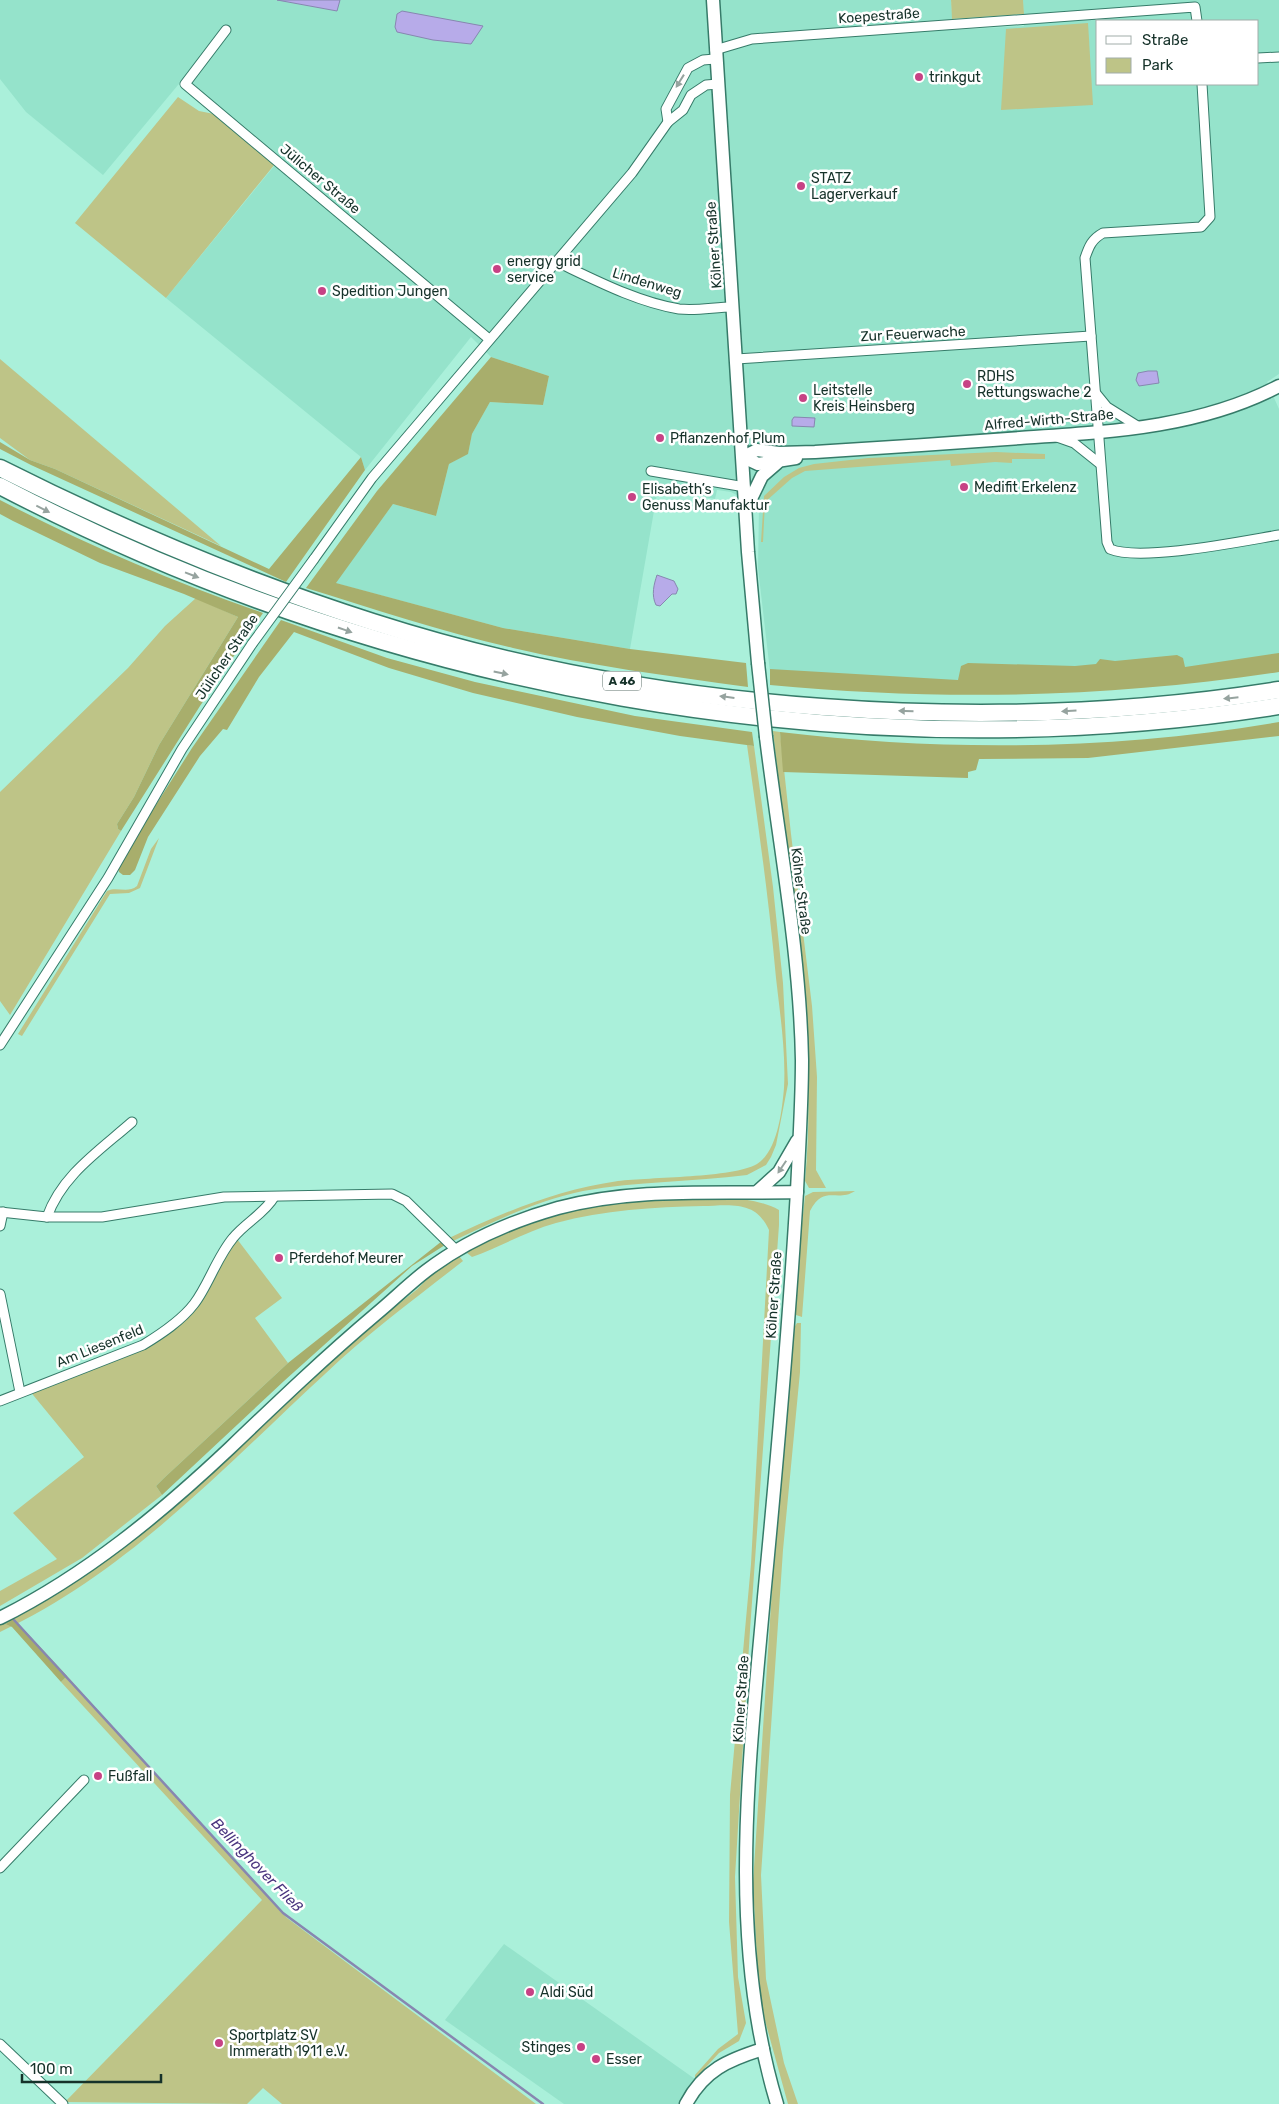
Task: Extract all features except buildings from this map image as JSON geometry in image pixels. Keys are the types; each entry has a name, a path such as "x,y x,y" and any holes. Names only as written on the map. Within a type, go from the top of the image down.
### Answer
{"highway":[{"name":"A 46","path":"0,468 76,506 166,547 316,603 376,623 488,654 638,684 800,706 888,711 985,712 1064,711 1152,706 1279,690"},
{"name":"A 46","path":"0,486 68,521 160,563 370,638 486,670 647,702 801,722 986,728 1072,726 1153,721 1279,706"}],"main road":[{"name":"Kölner Straße","path":"713,0 715,54 758,663 797,984 802,1060 797,1192 756,1687 746,1847 749,1958 763,2049 777,2104"},
{"name":"Alfred-Wirth-Straße","path":"743,457 757,450 779,453 815,452 1052,436 1173,423 1200,416 1279,386"},
{"name":"Alfred-Wirth-Straße","path":"743,457 758,464 778,462 815,452"},
{"path":"746,510 762,476 778,462"},
{"path":"758,1191 779,1172 799,1138"},
{"path":"0,1618 38,1599 75,1576 156,1515 352,1335 426,1272 457,1251 518,1222 582,1202 646,1194 758,1191 797,1192"},
{"path":"688,2103 714,2069 729,2060 763,2049"}],"street":[{"name":"Koepestraße","path":"715,54 752,39 1195,4 1197,20"},
{"name":"Jülicher Straße","path":"226,30 185,84 489,340"},
{"name":"Jülicher Straße","path":"668,122 666,109 688,68 715,54"},
{"path":"1259,58 1279,57"},
{"name":"Jülicher Straße","path":"0,1045 108,878 182,750 252,644 372,478 632,173 668,122 684,110 691,95 699,88 718,84"},
{"path":"1202,85 1210,217 1201,227 1103,233 1095,237 1090,244 1085,258 1099,463 1107,542 1110,549 1125,554 1176,551 1279,535"},
{"name":"Lindenweg","path":"557,262 597,282 679,309 710,310 721,307 733,307"},
{"name":"Zur Feuerwache","path":"736,360 1091,336"},
{"path":"1094,391 1107,407 1139,427"},
{"path":"1052,436 1074,443 1099,463"},
{"path":"651,471 745,487"},
{"path":"46,1217 53,1200 65,1182 132,1122"},
{"path":"0,1226 1,1212 46,1217 102,1217 224,1197 392,1194 406,1201 457,1251"},
{"name":"Am Liesenfeld","path":"0,1401 135,1348 159,1336 194,1304 231,1240 248,1221 270,1204 274,1197"},
{"path":"0,1294 20,1392"},
{"path":"0,1868 84,1780"},
{"path":"0,2044 63,2104"}],"shaded area":[{"path":"0,0 951,0 953,30 1024,26 1023,0 1279,0 1279,374 1267,382 1279,409 1279,663 1129,686 771,680 758,568 759,507 731,492 717,490 715,499 658,488 630,649 503,628 335,583 393,504 436,516 449,464 468,453 472,434 490,402 543,405 549,376 491,357 471,337 365,470 361,457 166,298 275,165 183,79 103,175 26,112 0,79"},
{"path":"277,0 340,0 337,11"},
{"path":"402,11 483,26 471,44 433,40 397,32 395,27 397,14"},
{"path":"491,357 549,376 543,405 490,402 472,434 468,454 449,464 436,516 393,504 336,583 503,628 630,649 746,663 748,687 659,675 513,648 435,628 306,588 377,491"},
{"path":"1157,371 1159,383 1139,386 1136,380 1138,373"},
{"path":"794,417 815,418 814,427 792,426"},
{"path":"0,442 30,460 55,469 269,569 361,457 365,470 286,582 31,465 0,449"},
{"path":"0,500 64,532 130,561 263,613 200,706 121,831 118,829 117,824 134,797 159,745 238,617 184,594 100,563 13,521 0,514"},
{"path":"657,575 674,581 678,589 676,594 672,594 660,606 656,605 653,593"},
{"path":"281,620 387,658 475,682 635,716 752,732 754,746 680,736 577,717 473,693 389,668 294,632 259,677 227,730 223,729 200,756 148,837 135,870 130,875 123,875 119,872 118,866 126,852 192,748"},
{"path":"1279,653 1279,672 1216,681 1089,692 961,695 834,690 770,685 770,669 958,680 961,666 968,663 1075,666 1096,664 1100,659 1115,661 1177,655 1183,658 1185,667"},
{"path":"1279,722 1279,736 1088,758 979,759 976,770 968,772 968,778 783,772 780,732 905,743 1030,745 1093,743 1155,738"},
{"path":"442,1241 445,1245 412,1266 284,1381 162,1495 156,1486 288,1363"},
{"path":"14,1619 67,1676 61,1682 12,1627 6,1624"},
{"path":"504,1944 695,2079 682,2104 564,2104 445,2020"}],"green space":[{"path":"951,0 1023,0 1024,14 952,19"},
{"path":"1088,23 1093,105 1001,110 1006,29"},
{"path":"178,97 199,111 214,114 275,164 166,298 75,223"},
{"path":"0,359 221,546 55,469 30,460 0,438"},
{"path":"996,452 1045,454 1045,459 1012,459 1012,463 995,462 951,466 950,460 805,471 792,478 765,502 763,542 761,542 764,496 784,477 799,468 814,464 868,458"},
{"path":"196,598 238,617 159,745 134,797 117,824 118,829 121,831 10,1015 0,1001 0,792 128,668 165,626"},
{"path":"773,731 780,732 812,1006 817,1077 816,1170 826,1188 809,1188 805,1181 808,1103 805,1026"},
{"path":"747,745 754,746 773,887 783,983 788,1084 776,1145 771,1157 766,1165 747,1175 624,1185 566,1195 516,1212 451,1242 447,1239 510,1211 552,1196 618,1181 690,1176 745,1169 757,1164 770,1150 778,1129 782,1107 784,1088 783,1047 767,891"},
{"path":"159,838 140,888 129,893 110,894 22,1036 18,1034 107,891 114,889 126,890 137,886 151,849"},
{"path":"855,1191 848,1194 820,1198 810,1211 802,1317 796,1315 793,1308 805,1196 813,1192"},
{"path":"685,1197 745,1200 768,1205 779,1210 735,1877 738,1977 746,2023 739,2041 719,2053 695,2079 695,2075 718,2049 738,2034 729,1922 730,1795 751,1564 769,1230 755,1212 744,1207 720,1205 648,1208 592,1215 556,1223 472,1257 467,1253 480,1244 540,1219 612,1204"},
{"path":"237,1239 282,1298 255,1318 288,1363 156,1486 162,1495 82,1558 0,1606 0,1591 57,1559 13,1513 84,1457 29,1390 90,1367 179,1323"},
{"path":"459,1256 463,1261 358,1344 211,1481 132,1549 90,1580 47,1608 0,1632 0,1624 93,1568 146,1530 206,1477 321,1367 415,1291 447,1261"},
{"path":"797,1323 801,1323 800,1372 783,1550 761,1875 766,1979 784,2063 798,2104 788,2104 764,2017 758,1982 753,1883 773,1574 792,1331"},
{"path":"67,1676 287,1918 536,2104 282,2104 263,2088 247,2104 65,2102 262,1900 61,1682"}],"waterway":[{"name":"Bellinghover Fließ","path":"14,1620 283,1913 543,2104"}],"place":[{"name":"trinkgut","path":"919,77"},
{"name":"STATZ Lagerverkauf","path":"801,186"},
{"name":"energy grid service","path":"497,269"},
{"name":"Spedition Jungen","path":"322,291"},
{"name":"RDHS Rettungswache 2","path":"967,384"},
{"name":"Leitstelle Kreis Heinsberg","path":"803,398"},
{"name":"Pflanzenhof Plum","path":"660,438"},
{"name":"Medifit Erkelenz","path":"964,487"},
{"name":"Elisabeth’s Genuss Manufaktur","path":"632,497"},
{"name":"Pferdehof Meurer","path":"279,1258"},
{"name":"Fußfall","path":"98,1776"},
{"name":"Aldi Süd","path":"530,1992"},
{"name":"Sportplatz SV Immerath 1911 e.V.","path":"219,2043"},
{"name":"Stinges","path":"581,2047"},
{"name":"Esser","path":"596,2059"}]}
